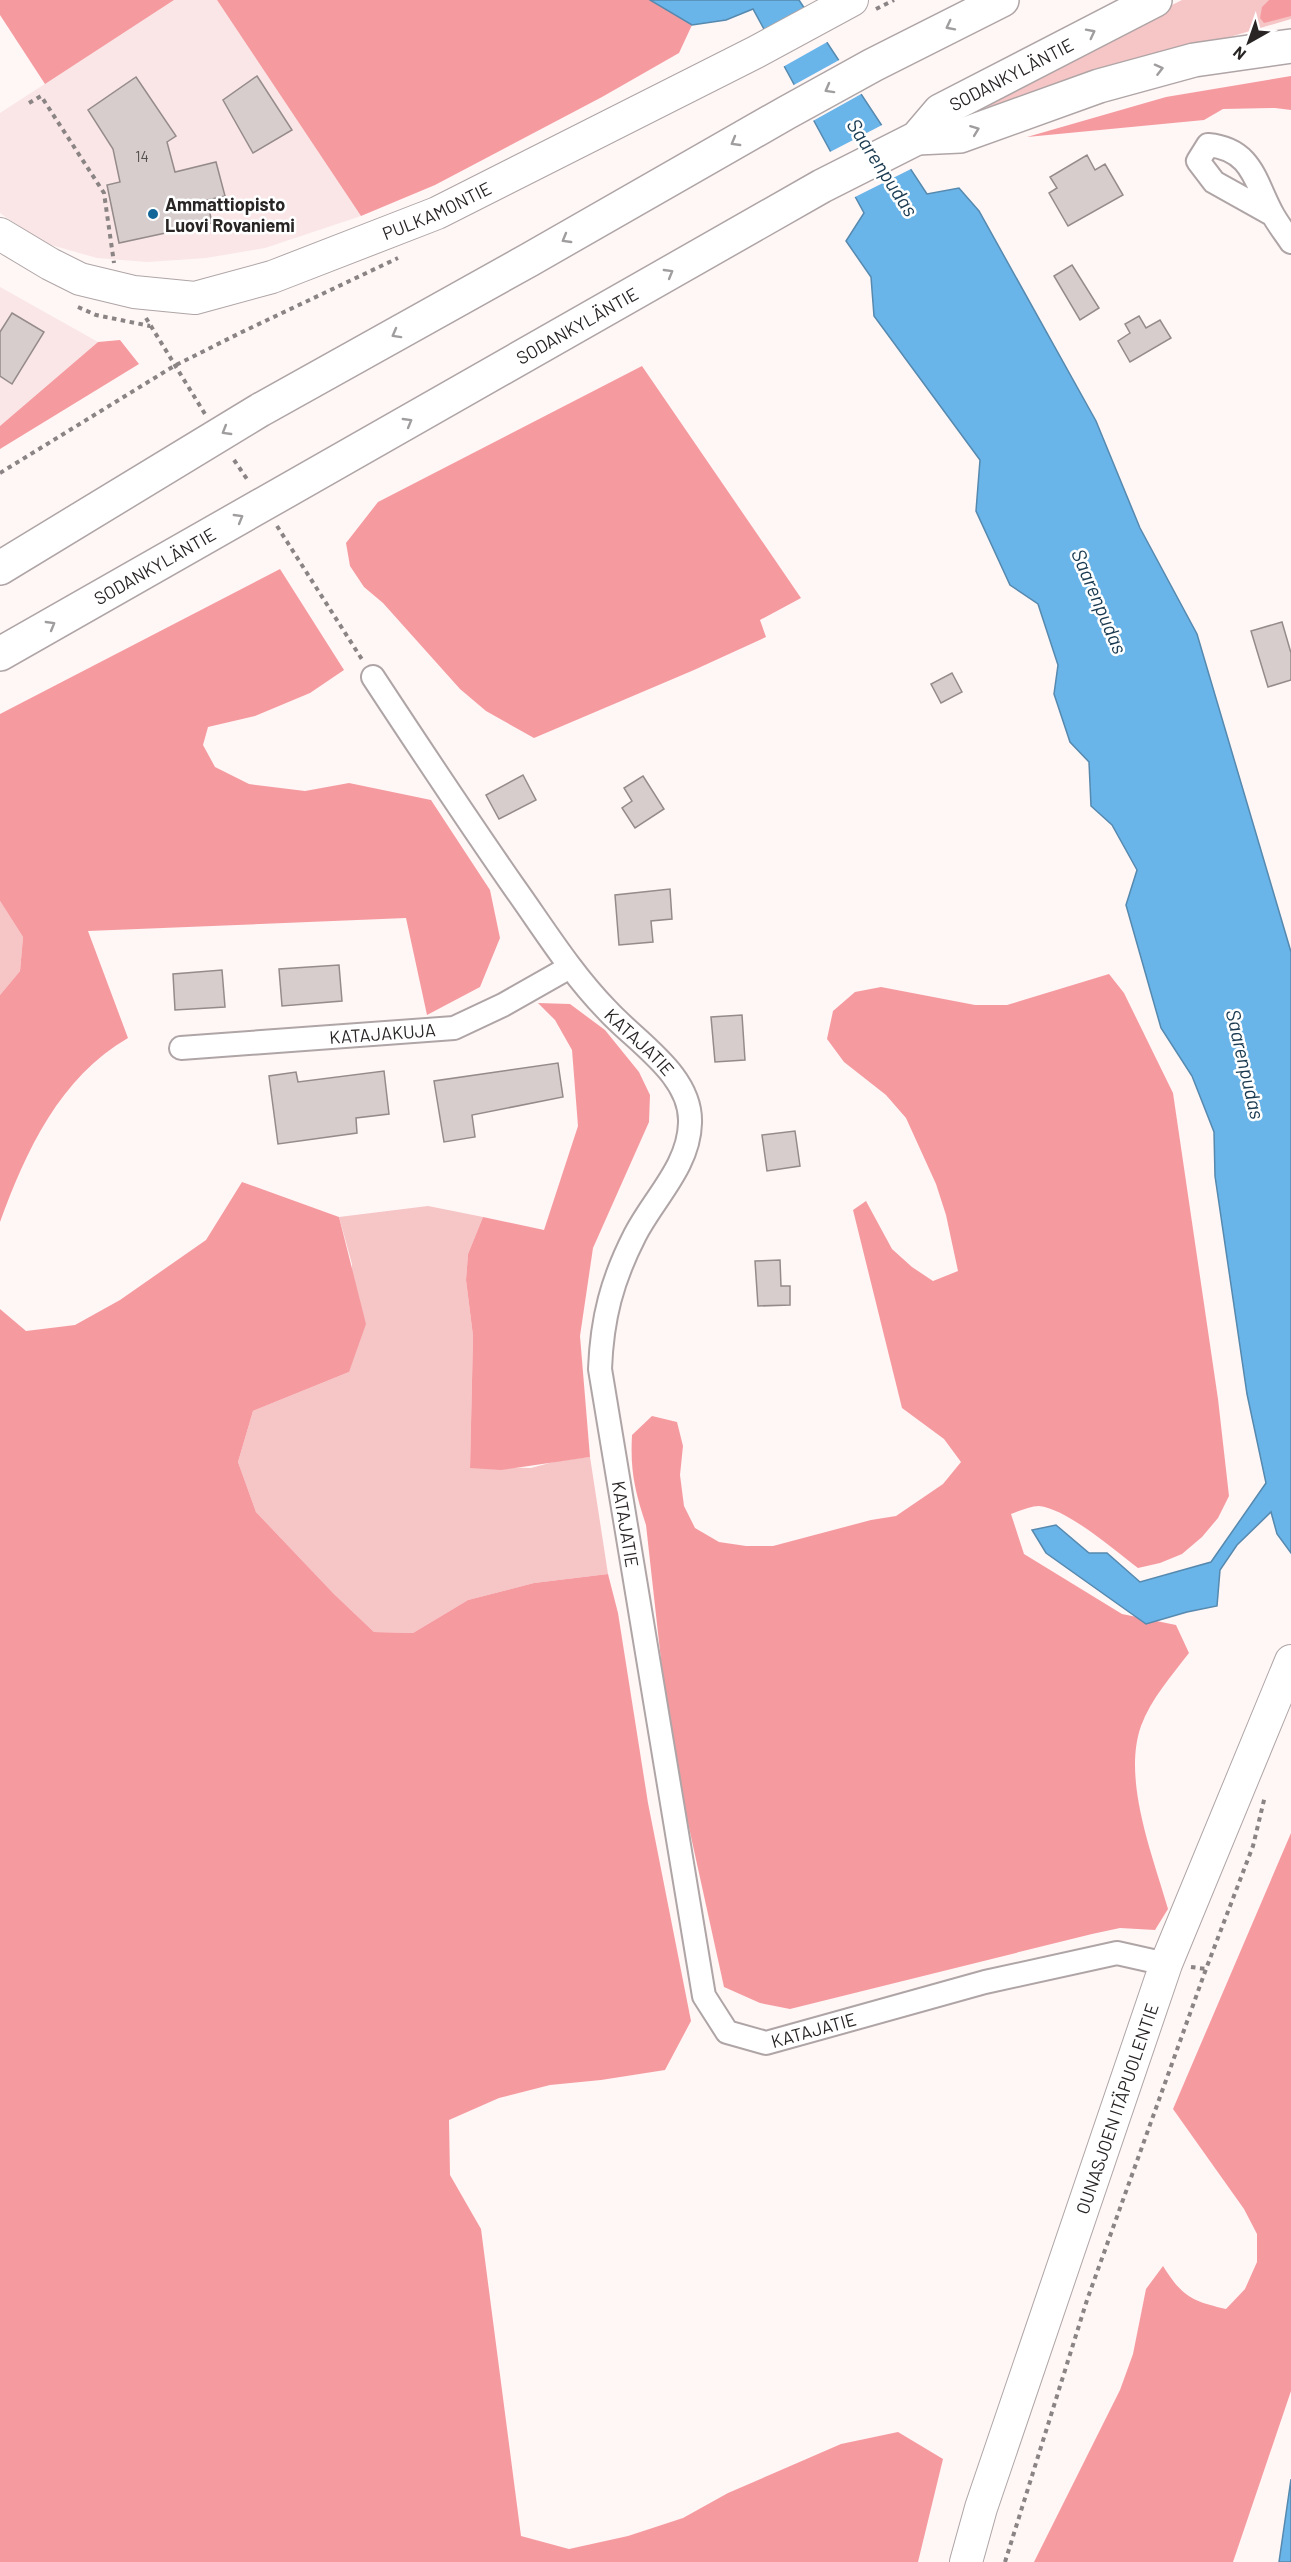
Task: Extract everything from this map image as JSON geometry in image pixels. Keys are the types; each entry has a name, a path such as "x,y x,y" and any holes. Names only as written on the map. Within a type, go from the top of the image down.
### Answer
{"highway":[{"path":"0,568 260,410 786,113 873,65 1002,0"},
{"name":"SODANKYLÄNTIE","path":"0,654 822,186 917,138 940,111 1155,0"},
{"path":"917,138 960,136 1052,102 1150,71 1194,60 1287,44"}],"main road":[{"name":"PULKAMONTIE","path":"0,234 80,279 134,291 195,298 272,277 437,213 756,52 848,2"},
{"name":"OUNASJOEN ITÄPUOLENTIE","path":"966,2562 981,2508 1166,1964 1291,1661"}],"street":[{"path":"1273,215 1291,242"},
{"name":"KATAJATIE","path":"373,677 462,812 570,967 607,1010 664,1066 686,1094 690,1123 682,1161 636,1234 612,1287 601,1331 600,1369 704,1996 727,2032 766,2043 985,1982 1117,1953 1166,1964"},
{"name":"KATAJAKUJA","path":"181,1048 454,1028 503,1005 570,967"}],"path":[{"path":"29,104 41,96 104,193 115,266 134,291 150,326 210,422"},
{"path":"0,473 174,366 403,256"},
{"path":"234,460 249,483"},
{"path":"276,524 373,677"},
{"path":"1005,2562 1087,2300 1206,1969 1253,1846 1266,1792"}],"shaded area":[{"path":"0,0 174,0 45,84 0,15"},
{"path":"174,0 217,0 361,216 265,248 206,258 147,262 97,258 44,243 0,213 0,113"},
{"path":"217,0 650,0 692,25 679,53 602,97 435,185 361,216"},
{"path":"1182,0 1291,0 1291,19 1189,49 991,114 983,99"},
{"path":"1269,0 1291,0 1291,16 1264,23 1260,18 1262,7"},
{"path":"1291,76 1291,110 1223,109 1204,120 1027,137 1166,97"},
{"path":"0,287 98,342 0,426"},
{"path":"120,340 139,364 0,449 0,426 98,342"},
{"path":"642,366 801,598 760,620 766,637 534,738 486,711 460,689 383,603 364,587 350,566 346,543 378,502"},
{"path":"280,569 344,670 310,693 255,716 208,727 203,745 215,767 249,784 305,791 349,783 431,800 490,890 500,938 480,987 427,1015 406,918 88,931 128,1038 104,1054 83,1073 48,1118 21,1169 0,1222 0,995 20,971 23,937 0,901 0,714"},
{"path":"0,901 23,937 20,971 0,995"},
{"path":"1109,974 1124,993 1173,1093 1218,1399 1229,1496 1218,1518 1202,1537 1182,1554 1160,1563 1138,1568 1077,1522 1051,1509 1036,1506 1011,1514 1024,1554 1122,1614 1176,1625 1189,1653 1150,1706 1141,1726 1136,1747 1137,1794 1148,1842 1168,1909 1155,1930 1120,1928 1092,1934 790,2009 760,2003 724,1987 670,1741 646,1525 636,1491 633,1470 632,1435 652,1416 677,1422 683,1446 680,1475 684,1506 695,1528 719,1542 746,1546 773,1546 871,1520 896,1516 943,1484 961,1462 944,1439 902,1408 853,1210 866,1201 892,1249 912,1267 933,1281 958,1271 946,1215 936,1184 906,1118 886,1095 844,1062 827,1039 833,1011 855,992 881,987 975,1005 1007,1005"},
{"path":"538,1003 570,1004 605,1030 639,1072 650,1095 649,1122 593,1248 580,1336 590,1457 501,1470 470,1468 473,1336 466,1280 468,1254 483,1217 544,1230 578,1126 572,1050 555,1020"},
{"path":"242,1182 339,1217 366,1324 349,1372 253,1411 238,1462 256,1512 334,1594 374,1632 413,1633 468,1600 534,1583 608,1574 618,1613 648,1803 691,2021 665,2070 550,2085 499,2098 449,2120 450,2175 481,2229 521,2536 569,2549 628,2536 683,2518 728,2493 841,2444 898,2432 943,2459 918,2562 0,2562 0,1309 26,1331 75,1325 120,1300 206,1240"},
{"path":"428,1206 483,1217 468,1254 466,1280 473,1336 470,1467 531,1468 557,1461 590,1457 608,1574 534,1583 468,1600 413,1633 374,1632 334,1594 256,1512 238,1462 253,1411 349,1372 352,1264 339,1217"},
{"path":"1291,1833 1291,2391 1233,2562 1034,2562 1120,2390 1133,2354 1146,2289 1163,2266 1188,2296 1226,2309 1245,2289 1257,2262 1257,2234 1244,2209 1173,2109"}],"water":[{"name":"Saarenpudas","path":"650,0 799,0 927,194 959,188 979,211 1096,421 1140,528 1197,634 1291,952 1291,1553 1277,1534 1271,1512 1237,1545 1220,1570 1217,1606 1146,1624 1046,1553 1032,1530 1056,1525 1089,1553 1107,1553 1140,1582 1211,1562 1266,1483 1247,1394 1215,1176 1214,1132 1192,1076 1161,1028 1126,905 1137,870 1112,825 1091,806 1089,762 1070,742 1054,694 1058,665 1038,604 1010,585 976,511 980,460 874,316 871,277 846,241 864,213 753,9 726,20 692,25"},
{"path":"1291,2479 1291,2562 1279,2562"}],"pier":[{"path":"808,9 829,41 781,68 763,34"},
{"path":"841,59 863,93 811,122 792,86"},
{"path":"884,124 913,168 853,198 828,153"}],"building":[{"path":"257,76 292,130 253,153 223,100"},
{"path":"136,77 176,136 167,142 175,172 216,162 225,196 207,200 212,223 119,243 107,185 120,182 113,149 88,110"},
{"path":"1087,155 1095,170 1105,164 1123,195 1068,226 1049,193 1057,188 1050,177"},
{"path":"1072,265 1099,308 1080,320 1054,276"},
{"path":"12,313 44,332 12,384 0,376 0,332"},
{"path":"1139,316 1146,328 1160,320 1171,338 1130,362 1118,341 1130,333 1125,324"},
{"path":"1282,622 1291,653 1291,680 1268,687 1251,631"},
{"path":"952,673 962,692 941,703 931,684"},
{"path":"523,775 536,800 499,819 486,795"},
{"path":"643,776 664,809 635,828 622,808 632,801 624,788"},
{"path":"670,889 672,919 651,921 653,942 619,945 615,895"},
{"path":"339,965 342,1001 282,1006 279,969"},
{"path":"222,970 225,1007 175,1010 173,974"},
{"path":"742,1015 745,1060 715,1062 711,1017"},
{"path":"558,1063 563,1097 472,1115 475,1137 444,1142 434,1081"},
{"path":"384,1071 389,1114 356,1118 357,1133 278,1144 269,1076 296,1072 298,1082"},
{"path":"795,1131 800,1166 767,1171 762,1135"},
{"path":"780,1260 781,1286 790,1286 790,1305 758,1306 755,1261"}],"place":[{"name":"Ammattiopisto Luovi Rovaniemi","path":"153,214"}]}
